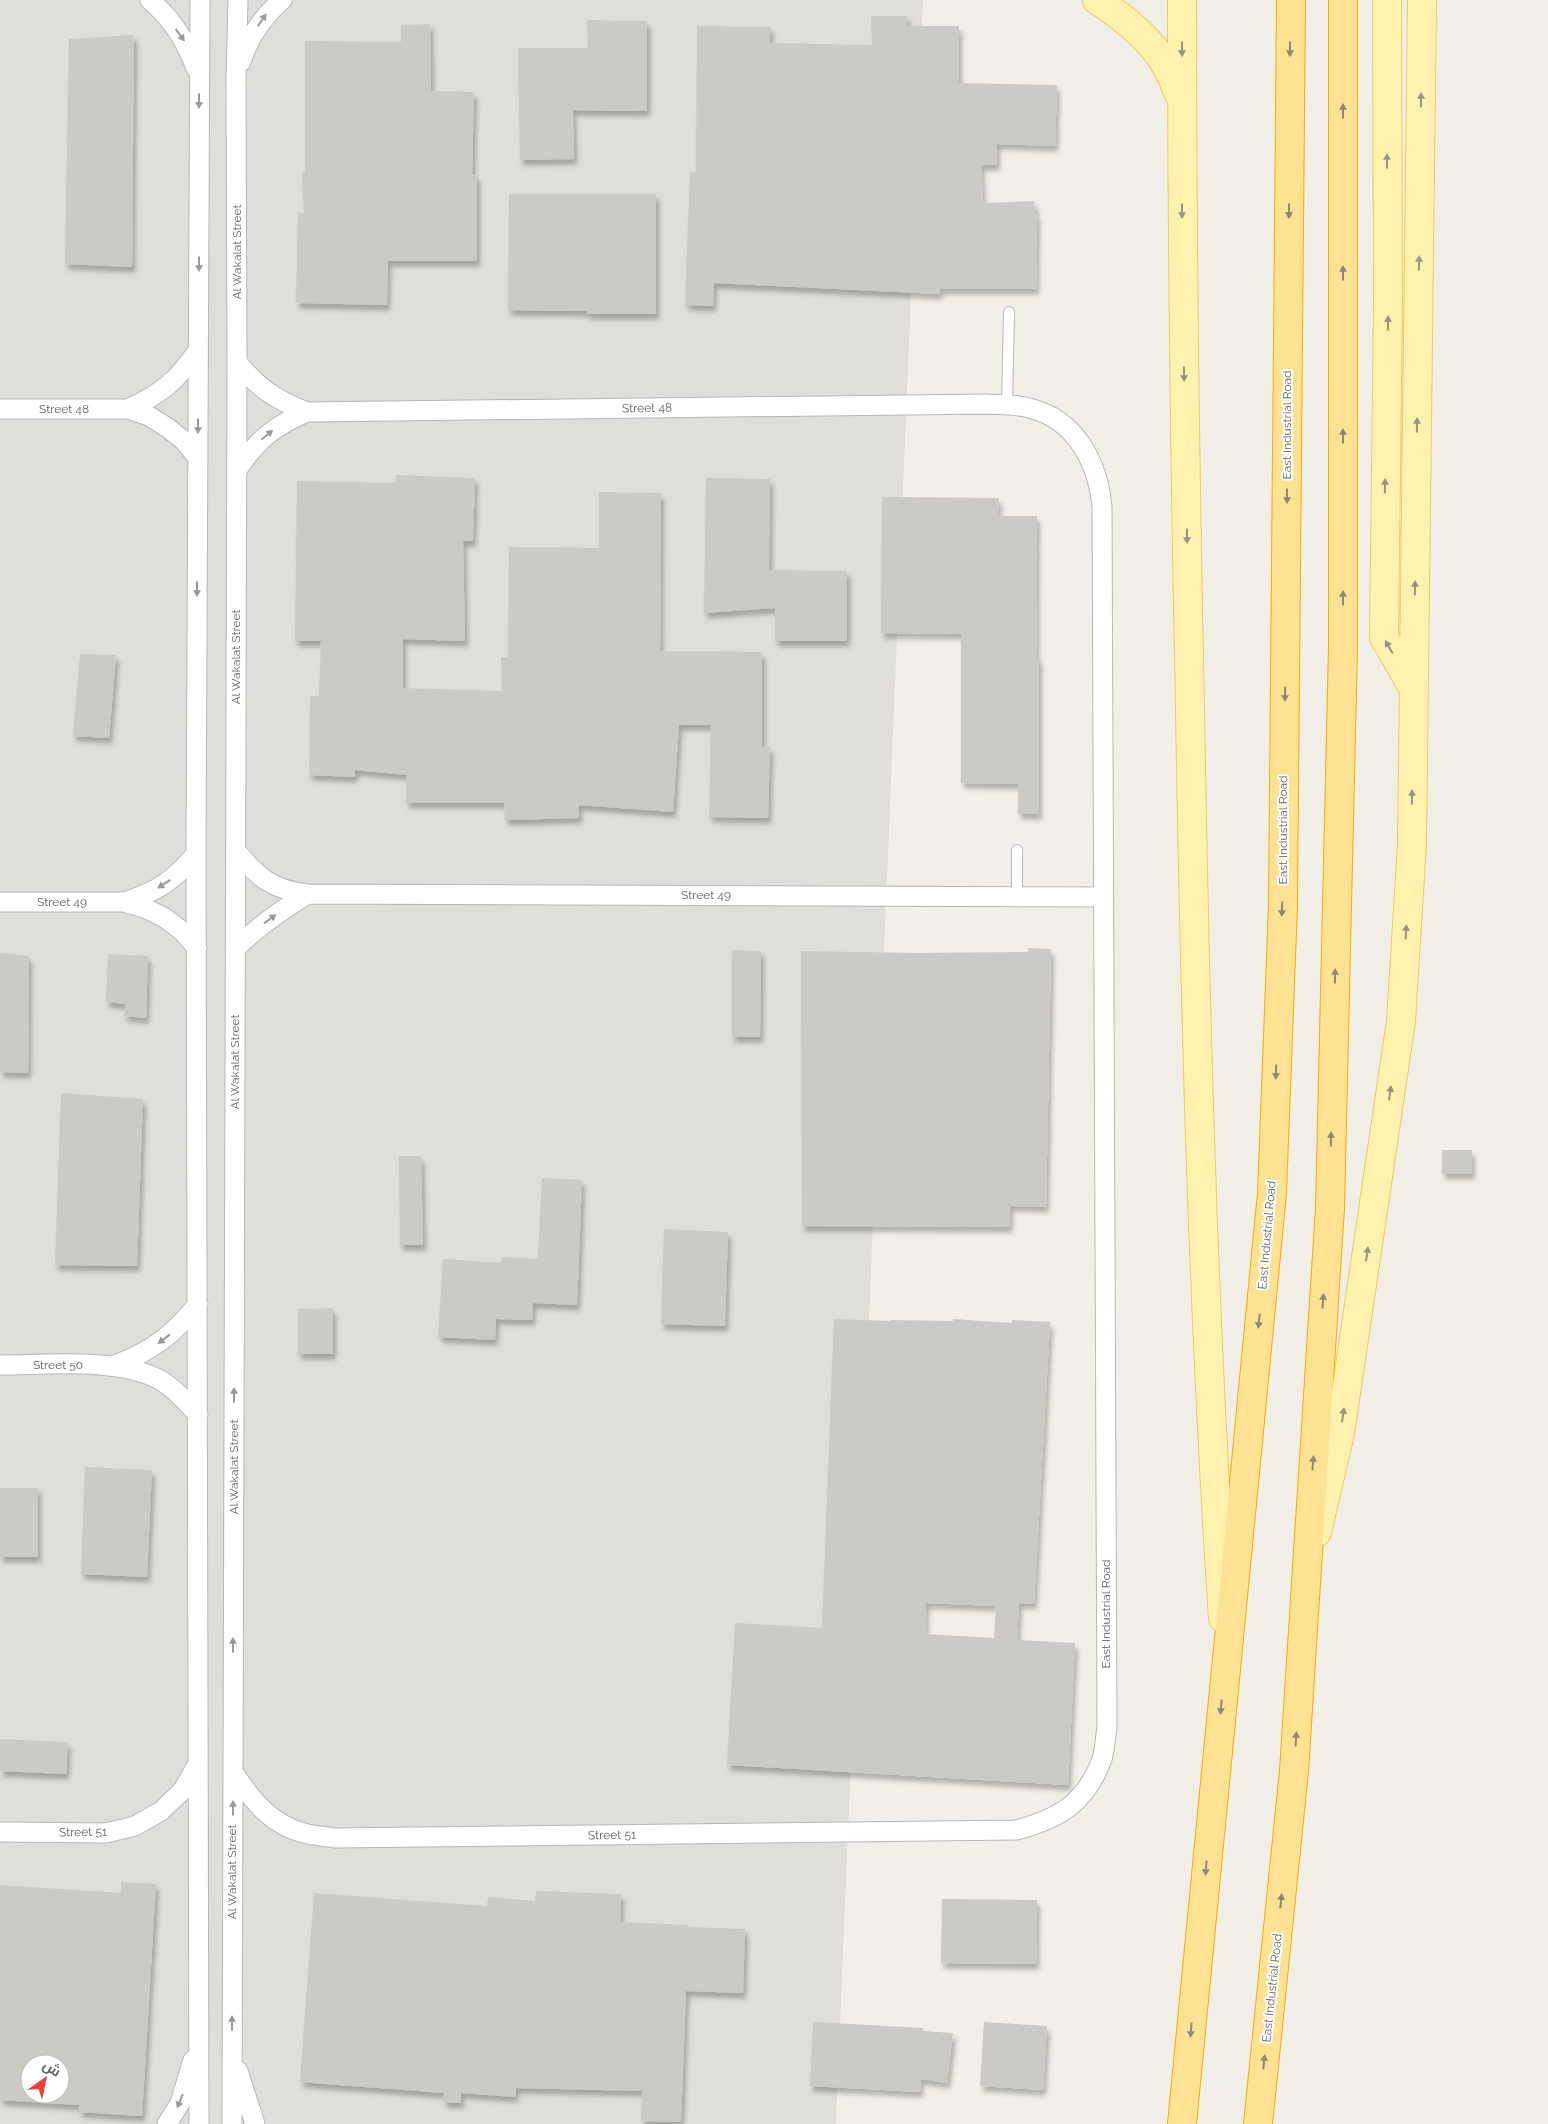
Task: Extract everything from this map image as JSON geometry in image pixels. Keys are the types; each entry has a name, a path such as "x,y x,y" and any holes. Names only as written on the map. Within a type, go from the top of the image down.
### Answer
{"highway":[{"name":"East Industrial Road","path":"1182,2124 1272,1193 1283,905 1291,0"},
{"name":"East Industrial Road","path":"1258,2124 1294,1771 1330,1208 1342,647 1343,0"}],"main road":[{"path":"1097,0 1126,19 1160,55 1175,84 1182,104"},
{"name":"East Industrial Road","path":"1182,0 1182,285 1194,951 1214,1470 1226,1658"},
{"path":"1387,0 1388,301 1384,637 1414,689"},
{"name":"East Industrial Road","path":"1305,1582 1340,1433 1401,1021 1412,845 1422,0"}],"street":[{"path":"150,0 165,13 186,43 200,76"},
{"path":"199,2124 196,854 200,0"},
{"name":"Al Wakalat Street","path":"232,2124 237,470 236,77 238,0"},
{"path":"236,77 247,43 267,13 282,0"},
{"name":"Street 48","path":"128,409 150,399 169,386 185,370 198,350"},
{"name":"Street 48","path":"237,362 251,379 268,393 286,404 307,412 986,404"},
{"name":"East Industrial Road","path":"986,404 1030,408 1050,417 1068,429 1083,446 1094,464 1100,485 1102,507 1106,1728 1102,1758 1090,1785 1084,1792 1070,1807 1045,1822 1016,1830"},
{"name":"Street 48","path":"0,409 128,409 148,416 168,428 198,458"},
{"name":"Street 48","path":"237,470 250,450 266,434 285,421 307,412"},
{"name":"Street 49","path":"236,851 251,869 269,884 288,892 308,894 1017,895 1104,897"},
{"name":"Street 49","path":"124,902 145,895 165,885 182,871 196,854"},
{"path":"235,949 251,932 308,894"},
{"name":"Street 49","path":"0,902 124,902 145,908 165,918 182,931 197,948"},
{"name":"Street 50","path":"115,1365 140,1356 162,1342 182,1325 198,1304"},
{"name":"Street 50","path":"0,1365 115,1365 139,1371 162,1381 182,1396 198,1415"},
{"name":"Street 51","path":"0,1832 106,1832 135,1826 161,1811 183,1790 198,1764"},
{"name":"Street 51","path":"233,1772 250,1799 274,1820 304,1833 335,1838 1016,1830"},
{"path":"167,2124 180,2103 199,2042"},
{"path":"232,2050 254,2124"}],"lane":[{"path":"1007,405 1009,312"},
{"path":"1017,850 1017,895"}],"shaded area":[{"path":"0,0 923,0 836,2124 0,2124"}],"building":[{"path":"871,16 907,16 907,26 959,26 959,83 1057,85 1055,146 997,144 997,165 981,165 983,203 1034,201 1037,221 1036,289 940,289 939,294 714,283 713,306 685,305 690,172 696,172 697,26 770,27 770,43 872,45"},
{"path":"587,20 647,21 647,111 573,110 574,159 520,160 518,48 588,48"},
{"path":"430,24 431,91 474,92 472,175 477,175 477,261 388,261 387,305 296,303 298,212 304,213 302,172 305,172 305,41 401,42 401,25"},
{"path":"134,35 132,267 65,264 69,39"},
{"path":"509,194 656,194 656,314 587,314 587,311 508,310"},
{"path":"396,475 475,478 473,541 463,541 465,641 403,639 403,688 502,691 501,657 508,657 509,547 599,548 599,492 661,493 660,651 762,652 762,747 770,747 768,818 709,817 711,725 679,725 673,812 579,805 579,818 505,820 504,803 406,803 407,775 355,770 355,777 309,775 310,696 319,696 321,641 295,641 297,481 396,483"},
{"path":"706,478 770,479 769,570 847,571 847,641 775,641 775,608 704,613"},
{"path":"882,497 999,498 998,516 1037,516 1036,658 1039,658 1039,814 1018,814 1018,784 961,783 961,634 881,633"},
{"path":"80,654 116,655 109,738 73,736"},
{"path":"1028,948 1051,949 1046,1207 1010,1206 1010,1227 802,1226 801,951 1028,952"},
{"path":"732,950 761,951 760,1037 732,1037"},
{"path":"0,953 29,956 28,1073 0,1072"},
{"path":"108,954 148,956 146,1018 124,1016 126,1004 106,1002"},
{"path":"61,1093 143,1099 137,1266 55,1265"},
{"path":"1442,1150 1472,1150 1472,1174 1442,1174"},
{"path":"399,1156 421,1156 423,1245 400,1245"},
{"path":"542,1178 582,1180 577,1305 533,1303 532,1320 496,1319 495,1340 438,1337 443,1259 501,1263 502,1257 538,1259"},
{"path":"664,1229 728,1232 725,1326 661,1324"},
{"path":"333,1308 333,1354 298,1354 298,1309"},
{"path":"834,1319 953,1321 953,1319 1012,1323 1012,1320 1050,1322 1034,1604 1019,1603 1017,1640 1075,1643 1068,1785 727,1765 735,1623 822,1628","holes":["926,1603 996,1606 994,1638 925,1634"]},
{"path":"85,1467 152,1470 147,1577 81,1574"},
{"path":"0,1488 38,1488 38,1557 0,1557"},
{"path":"0,1739 68,1742 66,1774 0,1771"},
{"path":"121,1882 156,1884 142,2116 79,2112 79,2105 63,2104 70,2104 70,2054 20,2054 20,2101 0,2100 0,1885 121,1893"},
{"path":"536,1891 621,1894 620,1922 745,1929 743,1993 686,1991 681,2122 641,2121 642,2091 516,2088 515,2097 461,2093 461,2103 443,2102 444,2093 300,2082 314,1893 487,1906 488,1897 535,1901"},
{"path":"942,1899 1037,1900 1036,1964 941,1963"},
{"path":"813,2022 923,2028 923,2031 953,2033 947,2083 921,2079 920,2092 810,2086"},
{"path":"984,2022 1047,2026 1043,2090 980,2086"}]}
